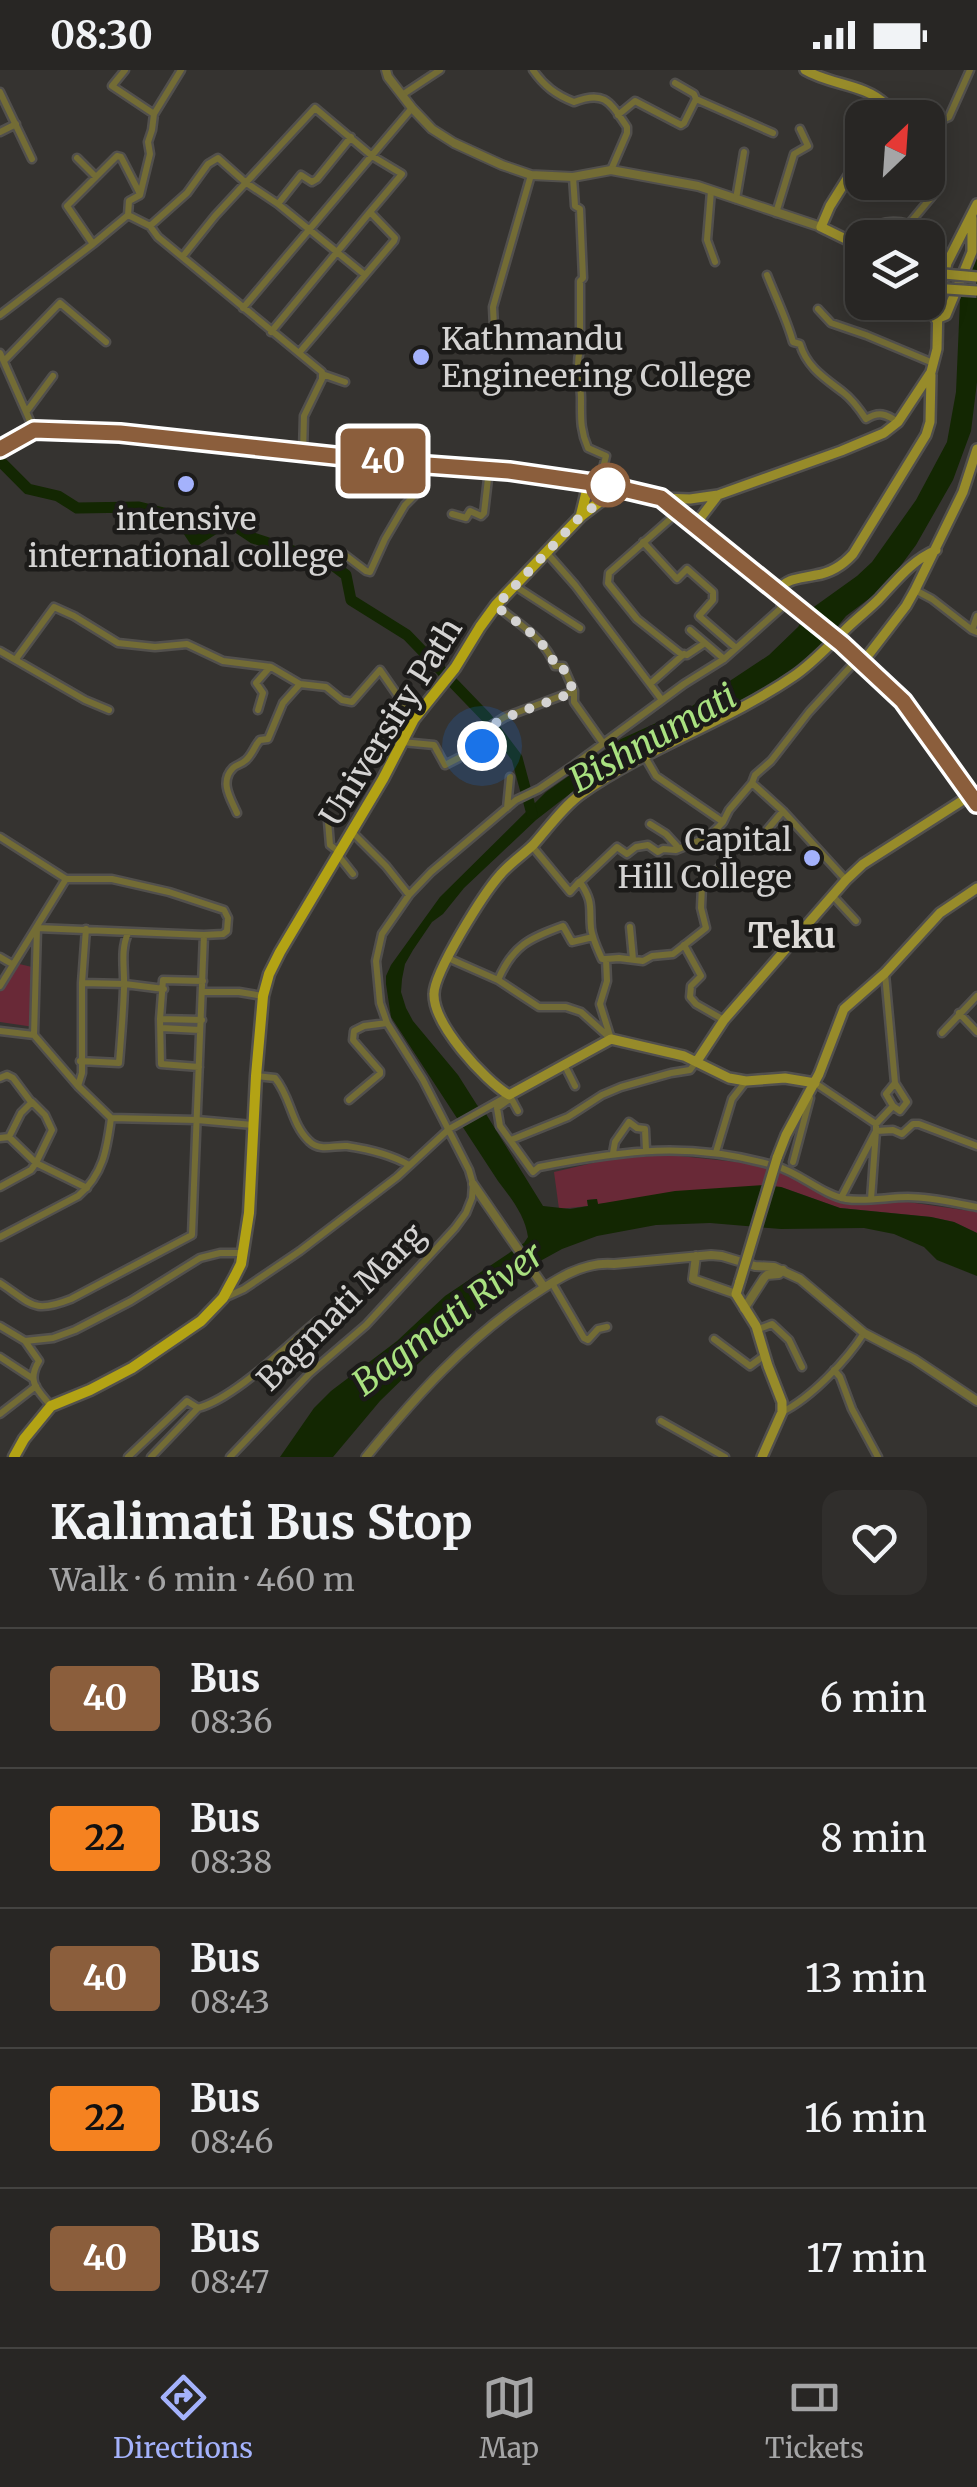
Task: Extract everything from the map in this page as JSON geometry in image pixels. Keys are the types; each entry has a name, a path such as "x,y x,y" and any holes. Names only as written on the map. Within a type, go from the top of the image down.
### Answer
{"highway":[{"path":"4,447 34,430 120,433 490,470 594,483 661,498 863,662 903,701 975,797"}],"main road":[{"path":"806,70 880,100"},
{"path":"845,182 822,227 845,238"},
{"path":"945,280 956,244 977,204"},
{"path":"945,315 972,252 972,215"},
{"path":"945,283 977,277"},
{"path":"945,283 977,291"},
{"path":"777,591 790,580 839,566 853,554 923,443 928,430 937,348 936,320"},
{"path":"661,498 718,495 884,433 898,422 932,368"},
{"path":"908,407 930,412"},
{"path":"863,662 915,590 963,492 977,449"},
{"path":"581,516 594,483"},
{"name":"University Path","path":"256,1076 263,996 269,974 414,719 496,606 581,516 619,488"},
{"path":"695,525 718,495"},
{"path":"813,1087 786,1078 729,1078 697,1061 611,1038 510,1096 486,1079 461,1049 445,1026 433,990 471,916 501,874 579,796 644,757 770,692 801,671 921,557 936,550"},
{"path":"697,1061 724,1020 862,864 975,797"},
{"path":"762,1457 782,1412 782,1402 756,1326 736,1294 779,1152 813,1087 844,1010 885,973 940,913 974,892"},
{"path":"17,1455 36,1422 52,1406 132,1368 201,1321 223,1298 236,1276 250,1213 256,1076"}],"street":[{"path":"125,70 112,86 154,114"},
{"path":"0,314 128,214 129,201 140,195 154,114 181,70"},
{"path":"386,70 424,122 445,138 502,165 531,175 573,177 611,170 710,191 822,227"},
{"path":"402,94 440,70"},
{"path":"533,70 544,86 565,98 574,102 598,96 618,115 627,133 611,170"},
{"path":"912,220 934,194 940,173 932,160 942,120 950,117 970,70"},
{"path":"675,83 696,99 773,133"},
{"path":"0,92 32,158"},
{"path":"618,115 635,101 681,125 696,99"},
{"path":"182,256 315,108 372,156 402,174 271,332"},
{"path":"243,308 412,108"},
{"path":"0,132 16,124"},
{"path":"776,213 794,154 808,146 800,128"},
{"path":"278,204 302,174 312,182 351,137"},
{"path":"736,199 744,152"},
{"path":"93,244 68,206 119,156 140,195"},
{"path":"76,158 96,177"},
{"path":"150,226 218,158 365,274"},
{"path":"494,327 493,307 531,175"},
{"path":"573,177 583,246 580,350 576,366 581,429 588,448 606,456 594,483"},
{"path":"710,191 707,240 715,262"},
{"path":"300,353 394,241 370,212"},
{"path":"128,214 150,226 158,237 322,374 345,382"},
{"path":"767,275 790,328 792,342 800,344 806,360 845,393 866,419 886,414 898,422"},
{"path":"34,430 2,357 60,303 106,342"},
{"path":"818,309 831,323 866,335 932,368"},
{"path":"303,452 304,416 322,374"},
{"path":"26,412 53,376"},
{"path":"400,463 404,433"},
{"path":"338,560 344,554 370,572 385,539 414,496 421,465"},
{"path":"452,514 466,518 470,511 481,516 484,513 490,470"},
{"path":"678,512 609,573 608,584 638,619 684,654"},
{"path":"643,542 678,578 687,570 714,592 713,600 699,616 736,648"},
{"path":"546,552 576,585 662,700"},
{"path":"514,586 580,628"},
{"path":"915,590 975,631 977,616"},
{"path":"607,1327 601,1327 588,1340 584,1338 548,1285 536,1278 473,1184 450,1129 387,1023 380,1004 376,961 382,934 408,895 516,800 539,789 736,648 780,609 782,600 777,591"},
{"path":"496,606 530,630 556,667 562,666 574,692 574,702 603,744"},
{"path":"16,659 54,607 118,644 187,644 223,661 271,666 300,684 326,687 342,700 352,702 380,670 414,719"},
{"path":"690,630 724,658"},
{"path":"650,684 684,654 705,643"},
{"path":"0,651 109,710"},
{"path":"532,846 570,892 618,847 627,854 648,845 658,852 696,845 711,836 755,775 772,761 797,726 852,665 863,662"},
{"path":"258,710 262,692 256,683 271,666"},
{"path":"237,813 227,792 226,779 260,740 268,739 283,703 300,684"},
{"path":"492,763 476,736 505,717 574,692"},
{"path":"402,742 434,745 444,765 482,746"},
{"path":"644,757 656,776 723,822"},
{"path":"506,809 510,776"},
{"path":"752,782 846,880"},
{"path":"580,882 588,893 593,916 590,924 602,959 642,961 672,954 706,928 700,908 702,885 740,842 758,842 783,811"},
{"path":"328,820 330,845 354,874"},
{"path":"650,824 666,834 676,850"},
{"path":"352,831 408,895"},
{"path":"0,837 66,879 112,879 168,892 224,910 228,918 226,932 204,935 37,928"},
{"path":"0,986 66,879"},
{"path":"832,895 856,921"},
{"path":"498,980 515,951 533,937 564,926 572,942 594,937"},
{"path":"630,927 632,959"},
{"path":"34,1035 37,928"},
{"path":"78,1086 82,1073 86,928"},
{"path":"80,1061 120,1063 128,932"},
{"path":"0,1284 40,1308 50,1307 192,1234 204,935"},
{"path":"684,945 702,976 692,984 690,997 724,1020"},
{"path":"0,957 12,964"},
{"path":"448,958 498,980 539,1006 580,1012 611,1038"},
{"path":"606,960 607,981 600,1004 611,1038"},
{"path":"885,973 895,1083 907,1102 900,1111 886,1094 895,1083"},
{"path":"198,1067 160,1064 160,1019 163,980 204,981"},
{"path":"82,983 164,989"},
{"path":"203,992 263,996"},
{"path":"942,1033 977,996"},
{"path":"959,1013 977,1032"},
{"path":"160,1019 202,1020"},
{"path":"349,1100 380,1074 353,1040 354,1031 387,1023"},
{"path":"161,1028 200,1030"},
{"path":"0,1030 34,1035 111,1118 253,1125"},
{"path":"511,1140 568,1117 621,1087 690,1070 697,1061"},
{"path":"563,1063 576,1086"},
{"path":"256,1076 276,1078 293,1109 295,1121 318,1147 348,1146 395,1157 409,1165"},
{"path":"0,1078 12,1078 46,1115 52,1130 31,1170 0,1187"},
{"path":"716,1152 732,1099 746,1081"},
{"path":"793,1162 813,1087 876,1128 902,1134 913,1124 919,1124 977,1146"},
{"path":"223,1298 244,1289 300,1251 397,1177 450,1129 510,1096"},
{"path":"510,1096 518,1111"},
{"path":"510,1096 498,1106 500,1126 533,1172 539,1167 614,1153 690,1149 784,1168 841,1198 912,1197 977,1208"},
{"path":"32,1102 4,1138 36,1163 88,1188"},
{"path":"841,1198 876,1128 892,1106"},
{"path":"0,1237 88,1188 105,1158 111,1118"},
{"path":"614,1153 615,1142 630,1122 645,1129 646,1150"},
{"path":"871,1198 876,1128"},
{"name":"Bagmati Marg","path":"230,1457 310,1374 366,1326 410,1280 466,1213 473,1184"},
{"path":"25,1341 53,1338 74,1330 131,1301 200,1258 243,1253"},
{"path":"696,1256 692,1278 736,1294"},
{"path":"366,1457 411,1403 476,1336 548,1285 601,1263 722,1256 782,1270 813,1288 864,1333 914,1359 977,1401"},
{"path":"744,1308 767,1275 780,1274 782,1270"},
{"path":"151,1457 198,1408 208,1406 239,1385 316,1321"},
{"path":"759,1335 758,1329 772,1324 789,1340 802,1367"},
{"path":"0,1326 25,1341 39,1361 33,1371 34,1382"},
{"path":"782,1412 808,1396 864,1333"},
{"path":"714,1339 750,1366 764,1355"},
{"path":"0,1357 34,1382 52,1406"},
{"path":"834,1370 878,1457"},
{"path":"0,1414 34,1382"},
{"path":"128,1457 187,1401 198,1408"},
{"path":"661,1422 724,1457"}],"shaded area":[{"path":"15,963 32,967 34,1027 0,1022 0,992"},
{"path":"670,1155 756,1164 801,1180 842,1201 908,1202 977,1212 977,1233 931,1217 840,1208 781,1187 598,1204 596,1199 587,1200 588,1206 559,1209 554,1172 614,1158"}],"water":[{"path":"977,255 977,382 971,431 953,480 896,572 878,592 846,616 813,656 761,693 597,775 536,820 432,922 405,964 401,992 413,1021 486,1114 543,1206 570,1209 588,1206 587,1200 597,1199 598,1204 675,1191 781,1187 840,1208 954,1222 977,1233 977,1276 937,1260 924,1247 894,1234 864,1228 781,1229 710,1223 656,1225 597,1236 542,1260 464,1319 380,1401 333,1457 280,1457 314,1408 331,1391 397,1341 445,1296 528,1237 517,1207 391,1017 386,976 391,965 440,897 546,792 621,739 689,708 769,655 811,609 872,562 916,500 947,442 956,392 960,300"}],"waterway":[{"path":"0,461 28,489 58,496 77,508 139,507 168,514 183,523 195,541 232,524 253,538 330,563 346,575 351,600 407,635 486,717 517,758 532,814"}],"bus line":[{"name":"40","path":"0,449 34,430 120,433 509,471 606,485 661,498 863,662 903,701 977,804"}],"place":[{"name":"Kathmandu Engineering College","path":"421,357"},
{"name":"intensive international college","path":"186,484"},
{"name":"Capital Hill College","path":"812,858"}],"district":[{"name":"Teku","path":"792,936"}],"route":[{"path":"482,746 476,736 505,717 574,692 562,666 556,667 530,630 496,606 581,516 619,488 608,485"}],"water label":[{"name":"Bishnumati","path":"653,738"},
{"name":"Bagmati River","path":"448,1319"}]}
